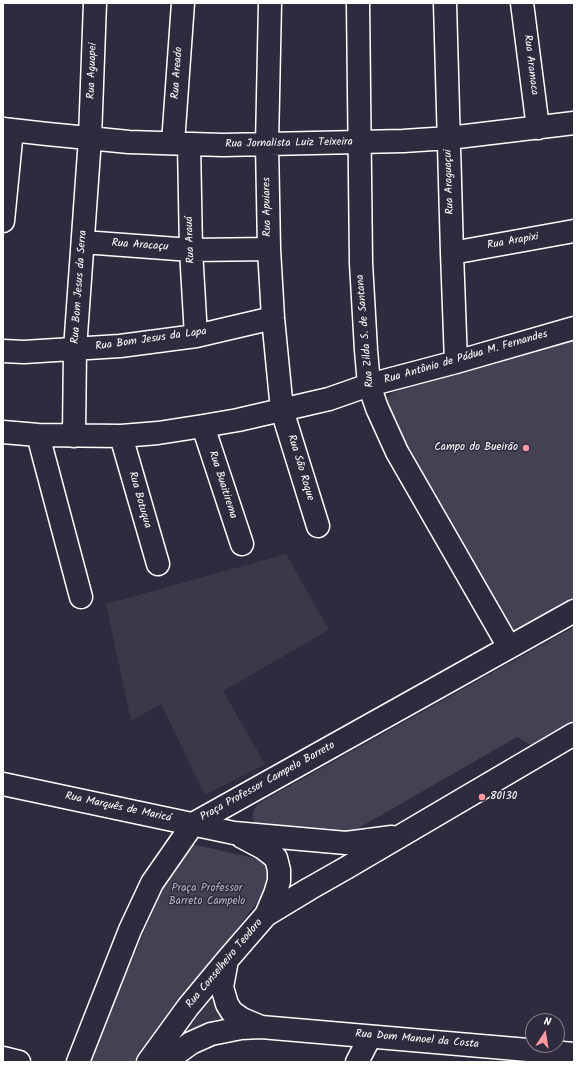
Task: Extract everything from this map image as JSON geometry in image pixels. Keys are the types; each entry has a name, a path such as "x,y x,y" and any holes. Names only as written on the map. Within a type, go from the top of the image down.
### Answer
{"street":[{"name":"Rua Aguapei","path":"90,138 95,3"},
{"name":"Rua Areado","path":"181,144 183,3"},
{"name":"Rua Apuiares","path":"270,3 267,144 269,249 273,318 282,410"},
{"name":"Rua Zilda S. de Santana","path":"358,3 360,263 369,385 377,408 397,452 509,647"},
{"name":"Rua Araguaçui","path":"445,3 456,362"},
{"name":"Rua Aramaca","path":"522,3 538,128"},
{"name":"Rua Jornalista Luiz Teixeira","path":"8,129 129,142 181,144 267,144 403,141 449,138 574,123"},
{"path":"3,221 8,129"},
{"name":"Rua Bom Jesus da Serra","path":"74,436 75,349 90,138"},
{"name":"Rua Arauá","path":"181,144 191,250 196,336"},
{"name":"Rua Arapixi","path":"452,253 574,231"},
{"name":"Rua Aracaçu","path":"83,242 191,250 269,249"},
{"name":"Rua Bom Jesus da Lapa","path":"3,351 24,352 120,346 196,336 273,318"},
{"name":"Rua Antônio de Pádua M. Fernandes","path":"3,432 38,435 121,436 158,433 238,420 328,398 369,385 574,328"},
{"name":"Rua São Roque","path":"282,410 318,526"},
{"name":"Rua Buaitirema","path":"203,426 242,544"},
{"path":"38,435 81,598"},
{"name":"Rua Botuqua","path":"121,436 158,564"},
{"name":"Praça Professor Campelo Barreto","path":"78,1062 130,930 152,883 193,824 574,611"},
{"path":"401,835 573,738"},
{"name":"Rua Marquês de Maricá","path":"3,784 234,832 346,843 401,835"},
{"name":"Rua Marquês de Maricá","path":"234,832 263,848 276,858 280,870 279,881 266,915"},
{"name":"Rua Conselheiro Teodoro","path":"148,1062 188,1007 266,915 401,835"},
{"name":"Rua Dom Manoel da Costa","path":"227,960 222,988 227,1004 232,1012 242,1019 260,1027"},
{"name":"Rua Dom Manoel da Costa","path":"165,1062 191,1043 211,1034 240,1028 260,1027 574,1054"},
{"path":"357,1062 370,1037"},
{"path":"3,1058 19,1062"}],"shaded area":[{"path":"286,554 329,630 223,691 265,764 205,795 161,704 131,721 106,604"},
{"path":"229,977 224,994 250,1022 162,1062"}],"green space":[{"path":"574,341 574,599 518,631 511,630 424,485 385,404 389,396 394,392"},
{"path":"574,627 574,723 535,745 528,744 517,737 337,840 256,828 253,815 256,806 261,802"},
{"name":"Praça Professor Barreto Campelo","path":"189,845 196,845 262,860 270,868 269,886 138,1062 88,1062 167,878"}],"place":[{"name":"Campo do Bueirão","path":"526,448"},
{"name":"80130","path":"482,797"}]}
